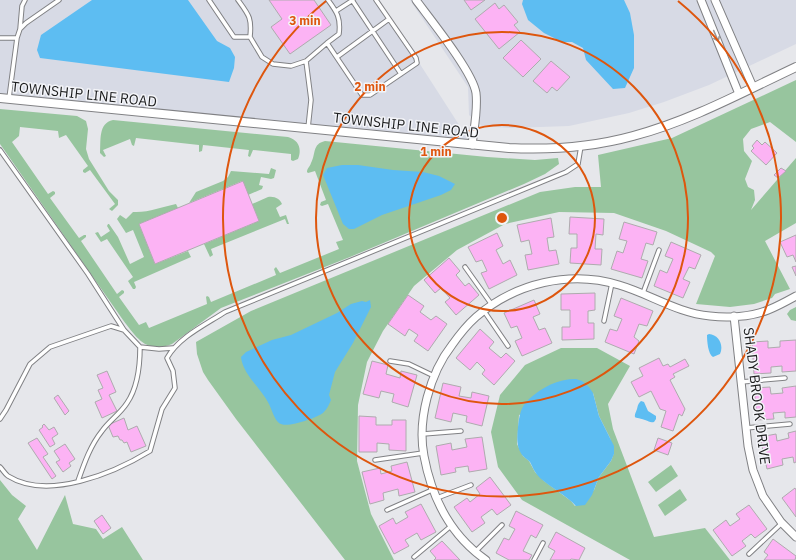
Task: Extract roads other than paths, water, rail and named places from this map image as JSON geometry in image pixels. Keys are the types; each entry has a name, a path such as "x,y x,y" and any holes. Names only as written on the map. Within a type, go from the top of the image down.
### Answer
{"street":[{"path":"416,0 458,57 474,87 476,107 472,145"},
{"path":"701,0 739,94"},
{"path":"715,0 753,88"},
{"name":"TOWNSHIP LINE ROAD","path":"0,98 523,149 581,146 633,136 675,123 796,67"},
{"name":"SHADY BROOK DRIVE","path":"486,560 476,556 446,519 432,490 423,453 423,422 427,402 437,369 448,350 464,329 484,311 492,305 524,288 558,280 584,279 612,283 677,309 698,314 724,317 747,315 767,310 796,296"},
{"name":"SHADY BROOK DRIVE","path":"734,316 752,470 763,496 782,523 796,537"}],"lane":[{"path":"9,99 17,38 20,29 22,6 25,0"},
{"path":"20,29 59,0"},
{"path":"209,0 234,37 250,38"},
{"path":"238,0 249,16 252,24 250,38 262,57 273,64 290,66 306,61 339,34 340,23 336,11 328,0"},
{"path":"336,11 352,0 401,74"},
{"path":"327,43 362,95 370,95 417,63 416,58 376,0"},
{"path":"336,57 389,19"},
{"path":"0,38 17,38"},
{"path":"306,61 311,100 308,129"},
{"path":"0,468 8,476 33,486 58,486 92,478 128,463 150,451 162,409 175,388 172,371 167,358 173,348 202,326 225,312 566,172 578,164 581,146"},
{"path":"0,150 88,274 124,330 140,347 159,349 173,348"},
{"path":"642,294 659,250"},
{"path":"464,266 492,305"},
{"path":"604,321 612,283"},
{"path":"484,311 508,346"},
{"path":"0,419 30,364 50,347 111,326 124,330"},
{"path":"78,481 91,447 102,431 127,404 131,396 136,384 140,364 140,347"},
{"path":"390,361 409,364 434,376"},
{"path":"741,382 785,378"},
{"path":"746,428 790,424"},
{"path":"423,434 461,431"},
{"path":"375,460 423,453"},
{"path":"436,498 471,485"},
{"path":"387,510 432,490"},
{"path":"749,554 782,523"},
{"path":"476,556 502,525"},
{"path":"414,557 452,526"},
{"path":"534,560 543,543"}],"water":[{"path":"92,0 188,0 217,41 230,48 235,57 234,68 229,82 40,58 37,50 41,35"},
{"path":"523,0 624,0 630,13 634,35 634,68 625,88 613,89 586,60 583,48 572,42 562,42 544,33 528,20 522,4"},
{"path":"342,165 358,165 393,170 423,172 439,176 455,184 451,190 441,195 382,215 354,229 349,229 343,224 323,175 327,168"},
{"path":"370,300 371,307 353,343 335,372 329,395 331,400 326,410 308,420 294,424 288,425 279,423 274,417 266,398 245,370 241,357 246,352 272,340 291,335 337,313 351,304"},
{"path":"709,334 716,336 721,344 720,354 713,357 708,347 707,335"},
{"path":"576,379 582,381 593,393 599,416 614,446 614,454 611,461 599,477 592,495 585,505 576,506 568,498 544,482 538,476 530,462 521,453 517,438 518,423 522,408 529,399 551,384 563,380"},
{"path":"641,401 644,402 648,411 656,416 654,422 635,417 638,405"}]}
